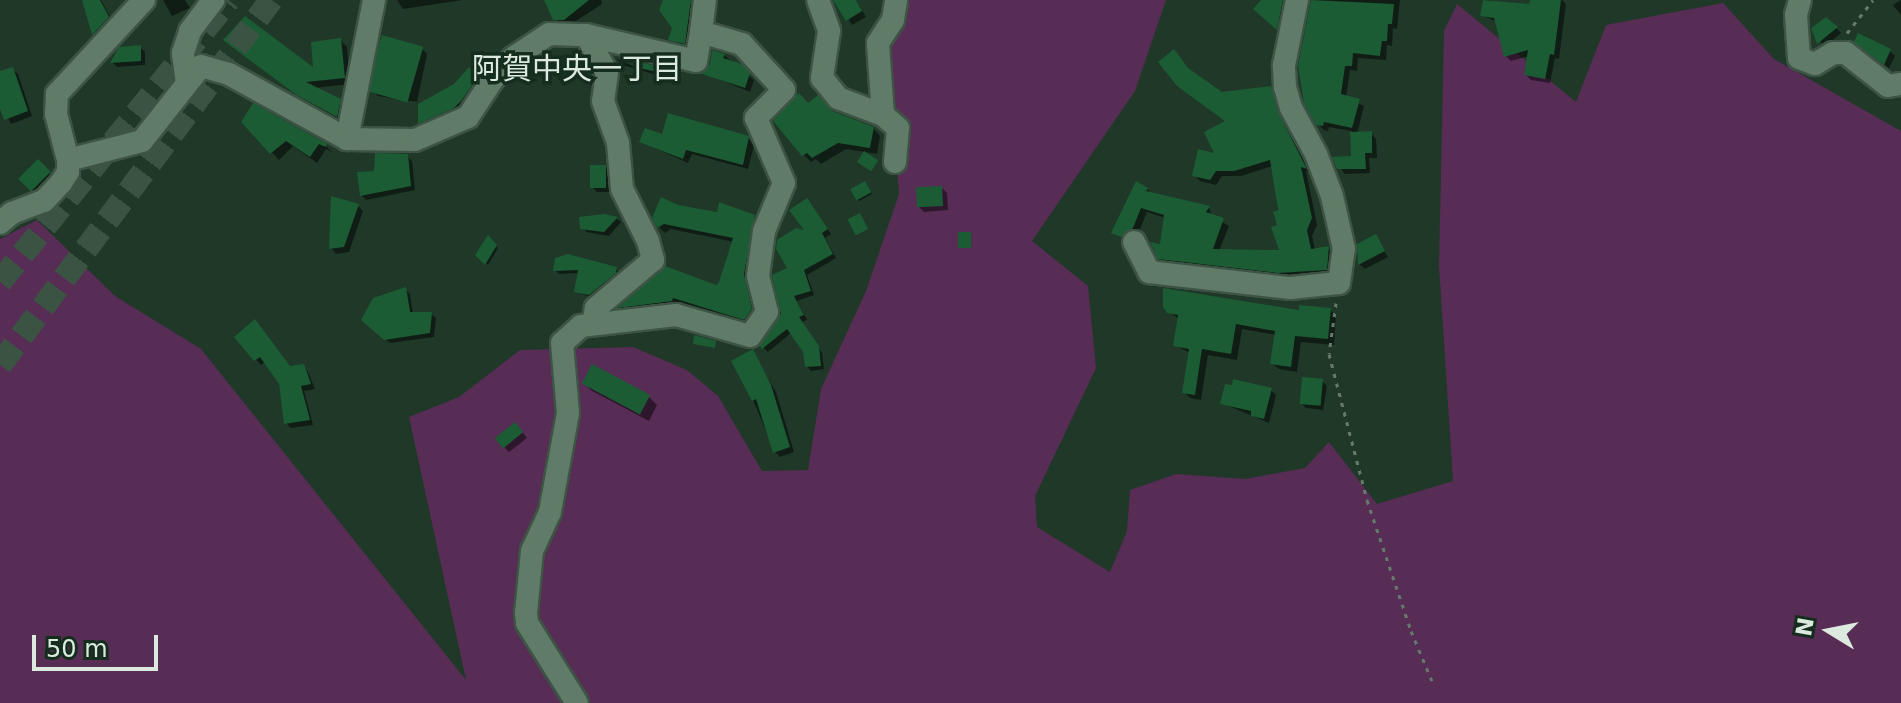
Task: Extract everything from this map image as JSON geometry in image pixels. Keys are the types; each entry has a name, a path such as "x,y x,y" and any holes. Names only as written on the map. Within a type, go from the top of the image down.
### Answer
{"street":[{"path":"0,223 12,213 44,201 68,172 68,160 56,114 57,94 144,0"},
{"path":"187,83 183,53 186,42 190,31 213,0"},
{"path":"347,139 374,0"},
{"path":"68,160 142,141 201,66 229,74 347,139 415,140 468,117 493,79 513,58 549,34 586,35 696,61 705,0"},
{"path":"818,0 829,31 822,78 838,98 883,115 898,128 895,162"},
{"path":"883,115 878,43 893,20 896,0"},
{"path":"1134,242 1149,272 1290,288 1339,283 1344,249 1332,196 1316,154 1291,108 1285,87 1284,65 1297,0"},
{"path":"1800,0 1796,15 1799,58 1815,64 1833,53 1846,53 1888,86 1901,84"},
{"path":"577,703 527,623 526,613 532,551 550,512 565,440 568,413 562,343 581,326 676,315 750,336 767,312 758,276 764,231 784,183 756,118 784,90 742,44 701,32"},
{"path":"586,35 607,73 603,101 618,143 622,189 648,241 653,260 596,308 593,324"}],"path":[{"path":"1846,53 1847,29 1873,0"},
{"path":"1339,283 1329,354 1367,500 1411,631 1432,681"}],"shaded area":[{"path":"884,0 1166,0 1135,91 1032,241 1088,286 1096,368 1035,496 1037,527 1110,572 1127,531 1130,490 1176,474 1245,479 1305,468 1329,442 1377,504 1453,481 1439,266 1444,31 1457,4 1576,102 1606,25 1723,3 1774,59 1901,131 1901,703 0,703 0,239 37,220 115,296 201,349 466,680 409,417 459,397 520,350 633,347 687,370 718,396 762,471 808,470 821,389 866,291 899,194"}],"building":[{"path":"82,0 100,0 109,17 92,35"},
{"path":"544,0 589,0 564,20 553,20"},
{"path":"663,0 691,0 685,44 668,40 672,28 659,10"},
{"path":"833,0 856,0 862,11 846,21"},
{"path":"1261,0 1283,0 1277,30 1253,9"},
{"path":"1311,0 1394,4 1392,24 1388,24 1387,41 1382,41 1380,56 1353,53 1352,66 1345,66 1341,94 1360,99 1352,128 1324,122 1323,126 1316,125 1304,103 1298,66"},
{"path":"1483,0 1529,4 1530,0 1561,0 1554,55 1550,54 1545,79 1524,75 1528,50 1504,57 1494,18 1480,16"},
{"path":"245,16 313,67 311,42 341,38 345,78 306,82 341,99 337,117 298,96 223,40"},
{"path":"1826,17 1838,27 1817,44 1811,28"},
{"path":"1858,33 1891,49 1884,65 1854,42"},
{"path":"382,35 423,47 407,103 366,91"},
{"path":"141,45 141,61 110,63 119,47"},
{"path":"1174,49 1188,68 1222,92 1271,86 1279,114 1307,169 1301,167 1312,218 1307,230 1311,249 1329,246 1327,270 1278,273 1158,259 1150,242 1160,244 1164,215 1141,208 1133,228 1121,237 1111,233 1136,181 1148,188 1146,191 1210,206 1206,212 1224,218 1213,249 1279,250 1271,227 1277,225 1273,212 1278,210 1270,160 1234,171 1216,171 1210,180 1192,176 1198,149 1214,153 1204,132 1225,121 1177,86 1158,62"},
{"path":"712,50 725,54 723,58 742,64 750,73 745,88 702,74 710,64"},
{"path":"634,61 657,66 656,72 633,67"},
{"path":"13,67 28,111 4,120 0,109 0,71"},
{"path":"469,67 479,75 462,100 454,108 418,124 418,104 454,84"},
{"path":"799,93 808,103 818,95 832,111 874,127 870,148 838,143 812,158 807,153 802,156 773,121"},
{"path":"253,103 327,144 326,147 319,144 310,157 286,141 270,154 241,122"},
{"path":"668,113 749,136 743,165 686,150 683,159 639,142 645,128 662,134"},
{"path":"1372,131 1372,153 1365,153 1366,169 1337,169 1332,157 1351,156 1350,132"},
{"path":"864,151 878,160 871,171 857,162"},
{"path":"375,153 408,154 411,186 360,196 357,172 374,171"},
{"path":"38,159 51,172 31,192 18,179"},
{"path":"590,165 606,165 606,188 590,188"},
{"path":"865,181 871,192 856,201 850,189"},
{"path":"942,186 943,206 917,207 916,187"},
{"path":"331,196 359,204 344,247 329,249"},
{"path":"661,197 678,205 717,212 719,202 755,215 744,274 752,309 744,320 673,298 672,301 618,308 665,266 716,285 719,282 733,238 664,224 657,228 652,218"},
{"path":"807,198 828,229 822,233 833,254 804,270 811,291 794,296 804,315 799,317 819,346 821,366 805,367 803,352 787,329 762,349 760,346 781,314 772,275 787,268 776,249 777,240 796,228 804,230 789,210"},
{"path":"860,213 868,229 856,235 848,219"},
{"path":"604,214 618,217 604,232 580,229 579,217"},
{"path":"958,232 971,232 971,248 958,248"},
{"path":"1376,234 1385,251 1358,265 1357,244"},
{"path":"488,235 497,245 485,265 475,255"},
{"path":"568,254 617,267 616,273 589,295 574,292 578,270 553,271 555,258"},
{"path":"406,287 410,312 432,312 430,333 384,340 361,320 373,298"},
{"path":"1163,288 1299,310 1299,305 1331,308 1328,339 1295,336 1291,367 1270,364 1275,331 1236,324 1231,354 1202,349 1195,395 1182,393 1189,349 1173,346 1178,315 1167,313 1163,307"},
{"path":"255,319 290,366 304,364 311,384 301,386 310,420 284,424 279,384 260,357 254,361 234,337"},
{"path":"694,335 716,341 715,348 693,344"},
{"path":"753,349 771,385 790,447 773,453 756,399 752,401 731,361"},
{"path":"592,364 650,395 640,414 582,383"},
{"path":"1302,377 1323,379 1321,406 1300,404"},
{"path":"1233,379 1272,388 1264,419 1251,416 1251,411 1220,404 1225,384 1232,385"},
{"path":"515,422 523,432 503,448 495,438"}],"tunnel":[{"path":"0,282 228,0"},
{"path":"0,365 271,0"}],"district":[{"name":"阿賀中央一丁目","path":"577,69"}]}
